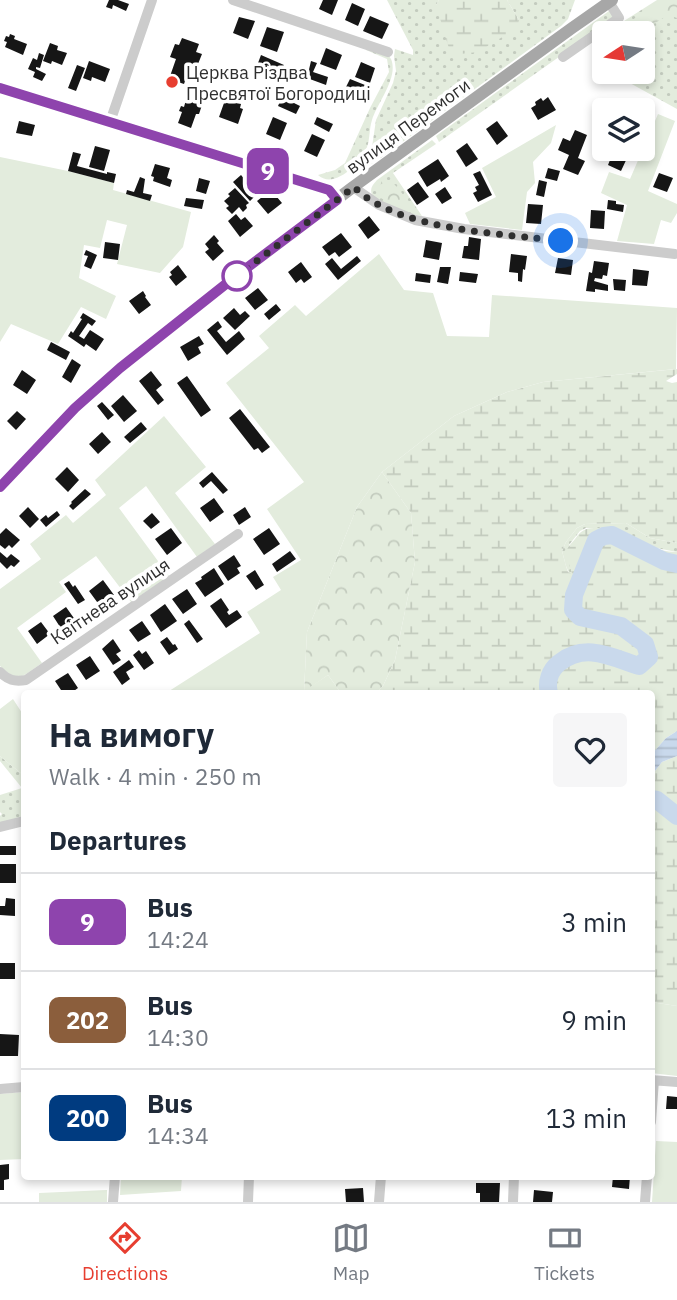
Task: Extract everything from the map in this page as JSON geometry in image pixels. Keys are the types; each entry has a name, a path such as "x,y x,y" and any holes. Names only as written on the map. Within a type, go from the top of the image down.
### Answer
{"main road":[{"name":"вулиця Перемоги","path":"0,487 75,408 120,368 354,187 611,1"}],"street":[{"path":"110,122 152,0"},
{"path":"233,0 388,52"},
{"path":"563,57 619,18 611,1"},
{"path":"0,88 329,190 337,200"},
{"path":"354,187 379,205 415,220 464,229 675,254"},
{"name":"Квітнева вулиця","path":"0,672 8,679 26,680 238,534"},
{"path":"0,827 21,822"},
{"path":"655,1080 677,1082"},
{"path":"0,1089 21,1087"},
{"path":"113,1202 115,1180"},
{"path":"248,1202 249,1180"},
{"path":"379,1202 381,1180"},
{"path":"513,1202 514,1180"},
{"path":"645,1202 647,1180"}],"green space":[{"path":"387,0 439,0 436,5 519,20 507,0 575,0 568,19 561,26 353,176 350,173 372,147 376,120 396,71 395,49 413,55 413,50"},
{"path":"439,0 507,0 519,20 517,28 478,52 451,55 436,5"},
{"path":"657,0 677,0 677,109 632,84 655,84 655,21 624,21"},
{"path":"663,0 677,0 677,18 668,15 655,23 631,21"},
{"path":"609,11 614,18 610,21 595,21"},
{"path":"592,23 592,34 439,142 436,136"},
{"path":"367,47 384,52 391,59 393,66 390,82 372,120 364,153 346,173 332,179 324,179 318,175 335,170 345,163 389,72 387,59 366,50"},
{"path":"658,114 675,121 648,191 677,204 677,213 671,223 661,220 654,244 617,241 627,205 601,193 609,172 630,179 638,161 655,161 655,121"},
{"path":"556,125 551,143 533,162 535,183 527,192 522,230 470,224 465,213 496,197 482,168"},
{"path":"432,140 436,144 393,173 422,216 399,212 373,197 371,192 377,180"},
{"path":"0,157 114,183 113,190 191,212 183,247 160,273 117,264 127,225 107,220 100,248 84,245 79,278 116,296 106,319 81,307 58,344 11,324 0,342"},
{"path":"389,180 400,191 408,205 404,211 379,197 377,191 382,181"},
{"path":"379,254 404,290 433,293 447,336 489,337 492,295 677,308 676,369 543,382 507,392 454,416 382,472 357,507 307,632 304,690 171,690 260,633 247,612 281,590 273,577 301,560 267,509 304,482 226,383 269,348 259,336 295,305 306,316"},
{"path":"677,369 677,374 666,381 677,382 677,543 650,538 626,523 585,524 577,528 562,551 568,572 572,574 566,556 567,549 582,531 606,528 619,530 644,545 677,552 677,731 655,750 655,690 379,690 395,660 415,562 411,513 382,472 454,416 507,392 543,382"},
{"path":"164,416 206,467 175,493 215,544 197,557 146,486 119,508 169,576 131,602 96,556 59,582 66,592 17,628 42,663 21,676 6,672 0,666 0,589 41,559 30,544 66,515 73,523 106,495 95,480"},
{"path":"382,472 411,513 415,562 395,660 379,690 339,690 328,675 304,690 307,632 357,507"},
{"path":"626,523 650,538 677,543 677,552 646,546 629,534 614,528 586,528 580,531 569,545 572,575 569,573 562,551 577,528 585,524"},
{"path":"328,675 339,690 306,690"},
{"path":"13,699 21,711 21,773 0,756 0,709"},
{"path":"0,756 21,773 21,787 0,761"},
{"path":"677,756 677,1006 655,1003 655,771 662,762"},
{"path":"21,788 21,819 0,823 0,795"},
{"path":"655,1003 677,1006 677,1076 655,1073"},
{"path":"21,1092 21,1159 0,1160 0,1094"},
{"path":"656,1141 677,1142 677,1202 652,1202"},
{"path":"121,1180 182,1180 181,1191 120,1195"},
{"path":"107,1190 107,1202 39,1202 39,1193"}],"water":[{"path":"677,731 677,756 662,762 655,771 655,750"}],"building":[{"path":"109,0 129,4 126,11 113,5 112,9 106,7"},
{"path":"323,0 338,0 332,15 319,9"},
{"path":"352,3 365,9 358,26 345,20"},
{"path":"370,16 389,24 382,39 363,31"},
{"path":"239,17 255,21 248,39 233,33"},
{"path":"267,27 284,32 277,52 260,46"},
{"path":"10,34 15,36 14,39 27,44 23,55 5,47 7,42 4,41"},
{"path":"182,38 199,44 196,52 202,54 196,69 190,67 184,84 169,79 176,59 170,57 175,44 179,45"},
{"path":"50,43 58,46 57,50 67,53 62,65 43,61"},
{"path":"326,48 342,55 336,70 320,64"},
{"path":"39,53 44,55 40,68 36,67 46,74 42,81 33,77 35,72 28,69 33,58 37,60"},
{"path":"261,55 284,65 281,72 258,63"},
{"path":"89,61 110,69 105,82 92,77 91,81 83,78"},
{"path":"311,61 317,63 313,72 328,77 326,85 307,78"},
{"path":"361,62 375,68 370,83 355,77"},
{"path":"77,65 85,68 76,91 68,88"},
{"path":"350,79 365,85 361,94 346,87"},
{"path":"224,91 233,95 231,100 241,104 240,108 243,109 238,124 219,117 224,103 220,101"},
{"path":"187,96 203,102 191,128 178,123 182,112 179,111 181,106 184,107"},
{"path":"282,97 300,106 296,114 278,106"},
{"path":"548,97 556,110 538,120 531,108 541,98 543,101"},
{"path":"273,117 287,123 280,140 266,134"},
{"path":"317,117 333,124 329,132 314,124"},
{"path":"19,121 35,125 32,136 16,133"},
{"path":"497,121 508,136 497,145 486,129"},
{"path":"575,130 587,135 578,158 585,161 578,175 563,169 569,155 558,150 563,138 570,141"},
{"path":"312,134 325,140 317,157 304,151"},
{"path":"467,143 478,159 466,167 456,151"},
{"path":"95,146 110,150 104,171 89,167"},
{"path":"73,152 81,154 77,166 116,174 114,183 68,171"},
{"path":"438,159 449,176 427,187 418,172"},
{"path":"610,161 626,161 621,171 608,165"},
{"path":"155,164 170,168 167,178 172,180 170,187 153,181 154,177 151,176"},
{"path":"548,168 560,171 557,181 545,178"},
{"path":"480,171 492,195 478,202 473,193 479,185 473,174"},
{"path":"659,173 673,178 667,192 653,187"},
{"path":"241,175 256,190 256,195 250,201 233,182"},
{"path":"140,177 145,179 143,193 152,195 150,201 126,194 127,190 134,192"},
{"path":"199,178 210,181 206,194 196,191"},
{"path":"539,180 547,182 544,197 536,195"},
{"path":"418,182 429,197 417,205 407,190"},
{"path":"445,187 452,198 442,204 435,194"},
{"path":"235,188 249,203 243,212 239,207 232,214 224,201"},
{"path":"271,190 282,203 268,214 257,201"},
{"path":"186,198 204,200 202,209 184,206"},
{"path":"608,200 624,205 623,212 607,209"},
{"path":"528,204 543,205 541,224 526,223"},
{"path":"591,210 605,211 604,229 590,228"},
{"path":"236,214 241,220 245,217 253,226 240,237 228,221"},
{"path":"369,216 380,230 368,239 358,225"},
{"path":"341,233 352,247 339,257 335,252 329,256 322,247"},
{"path":"214,235 224,251 213,261 205,252 209,249 205,244"},
{"path":"469,237 481,239 479,260 462,258"},
{"path":"426,240 442,243 439,260 423,257"},
{"path":"105,242 120,244 118,260 103,258"},
{"path":"86,250 97,255 91,269 84,266 88,256 84,255"},
{"path":"511,254 527,256 522,282 518,281 518,273 509,272"},
{"path":"357,256 361,261 338,280 325,264 332,258 341,269"},
{"path":"558,258 573,260 571,275 555,273"},
{"path":"594,261 609,263 607,276 603,275 602,279 595,278 594,281 608,285 608,291 586,291"},
{"path":"301,262 312,277 304,283 301,279 296,283 288,272"},
{"path":"178,265 187,277 176,286 169,277 172,275 170,272"},
{"path":"440,267 451,267 448,284 437,282"},
{"path":"633,269 649,271 647,286 632,285"},
{"path":"460,272 478,274 476,283 459,281"},
{"path":"416,273 431,275 430,283 415,281"},
{"path":"613,279 626,280 625,291 614,290"},
{"path":"258,288 268,300 255,310 245,298"},
{"path":"143,291 151,305 139,314 129,301"},
{"path":"276,304 281,310 269,320 264,314"},
{"path":"234,308 240,315 245,311 250,316 235,330 223,318"},
{"path":"83,313 96,321 92,326 88,323 79,336 84,339 90,330 104,339 96,351 86,344 84,347 68,336 71,331 73,333"},
{"path":"218,321 222,327 217,331 226,342 239,331 245,339 227,355 207,330"},
{"path":"199,336 204,344 198,347 201,353 188,361 180,347"},
{"path":"51,342 70,352 66,360 47,350"},
{"path":"72,359 81,365 71,383 62,377"},
{"path":"22,370 36,380 27,394 13,385"},
{"path":"151,371 162,385 156,390 164,400 158,405 139,381"},
{"path":"187,376 211,410 201,417 177,383"},
{"path":"123,395 137,411 124,422 111,406"},
{"path":"102,402 114,415 108,420 97,406"},
{"path":"240,409 270,447 262,453 258,448 254,450 229,418"},
{"path":"17,411 26,419 16,430 7,421"},
{"path":"141,422 147,429 130,443 124,437"},
{"path":"102,432 111,442 98,454 89,444"},
{"path":"67,467 79,480 68,492 55,479"},
{"path":"212,472 228,490 223,494 211,481 203,488 199,483"},
{"path":"85,489 91,494 73,510 69,506 71,502"},
{"path":"214,498 224,512 210,522 200,508"},
{"path":"28,507 39,519 30,528 19,516"},
{"path":"245,507 251,517 239,525 233,515"},
{"path":"57,511 60,515 46,527 40,520"},
{"path":"152,513 160,522 151,529 143,521"},
{"path":"6,528 20,540 12,548 9,545 5,549 0,545 0,534"},
{"path":"171,528 182,543 167,555 155,539"},
{"path":"269,528 280,544 264,555 253,539"},
{"path":"290,551 296,559 277,572 272,564"},
{"path":"0,552 7,558 11,554 20,561 7,569 0,562"},
{"path":"234,555 241,566 237,568 240,573 228,581 218,566"},
{"path":"214,568 224,584 205,597 195,583"},
{"path":"255,570 264,585 256,590 246,576"},
{"path":"103,580 114,595 100,606 89,591"},
{"path":"69,581 85,600 78,604 64,584"},
{"path":"187,589 197,604 183,614 172,599"},
{"path":"221,598 229,610 229,615 237,610 242,617 226,628 210,606"},
{"path":"165,604 177,621 161,632 150,615"},
{"path":"66,607 76,621 62,630 53,616"},
{"path":"189,620 203,639 197,643 184,624"},
{"path":"142,621 151,634 138,642 129,630"},
{"path":"41,622 50,634 37,644 28,631"},
{"path":"167,637 178,649 169,655 160,642"},
{"path":"113,639 121,651 116,654 121,660 113,665 102,649"},
{"path":"139,650 142,654 146,651 154,663 144,670 133,655"},
{"path":"90,656 100,671 86,680 76,665"},
{"path":"129,660 134,667 126,672 130,679 122,685 113,672"},
{"path":"68,673 78,688 61,690 55,681"},
{"path":"0,846 16,846 16,855 0,855"},
{"path":"0,864 16,864 16,883 0,883"},
{"path":"6,898 15,899 15,916 0,915 0,906 5,906"},
{"path":"0,963 15,963 15,979 0,979"},
{"path":"0,1034 19,1035 18,1056 0,1056"},
{"path":"667,1096 677,1097 677,1109 666,1109"},
{"path":"9,1164 9,1179 4,1180 4,1190 0,1190 0,1165"},
{"path":"613,1180 630,1180 629,1189 612,1187"},
{"path":"476,1183 500,1183 499,1202 480,1202"},
{"path":"363,1188 364,1202 346,1202 345,1189"},
{"path":"534,1190 553,1192 552,1202 533,1202"}],"waterway":[{"path":"549,690 548,681 556,666 579,653 598,653 639,666 649,657 645,644 621,626 580,617 573,610 574,595 596,540 612,535 664,561 677,564"},
{"path":"655,800 677,816"}],"bus line":[{"name":"9","path":"0,88 329,190 337,200 120,368 75,408 0,487"}],"place":[{"name":"Церква Різдва Пресвятої Богородиці","path":"172,82"}],"route":[{"path":"237,276 354,187 379,205 415,220 561,241"}]}
